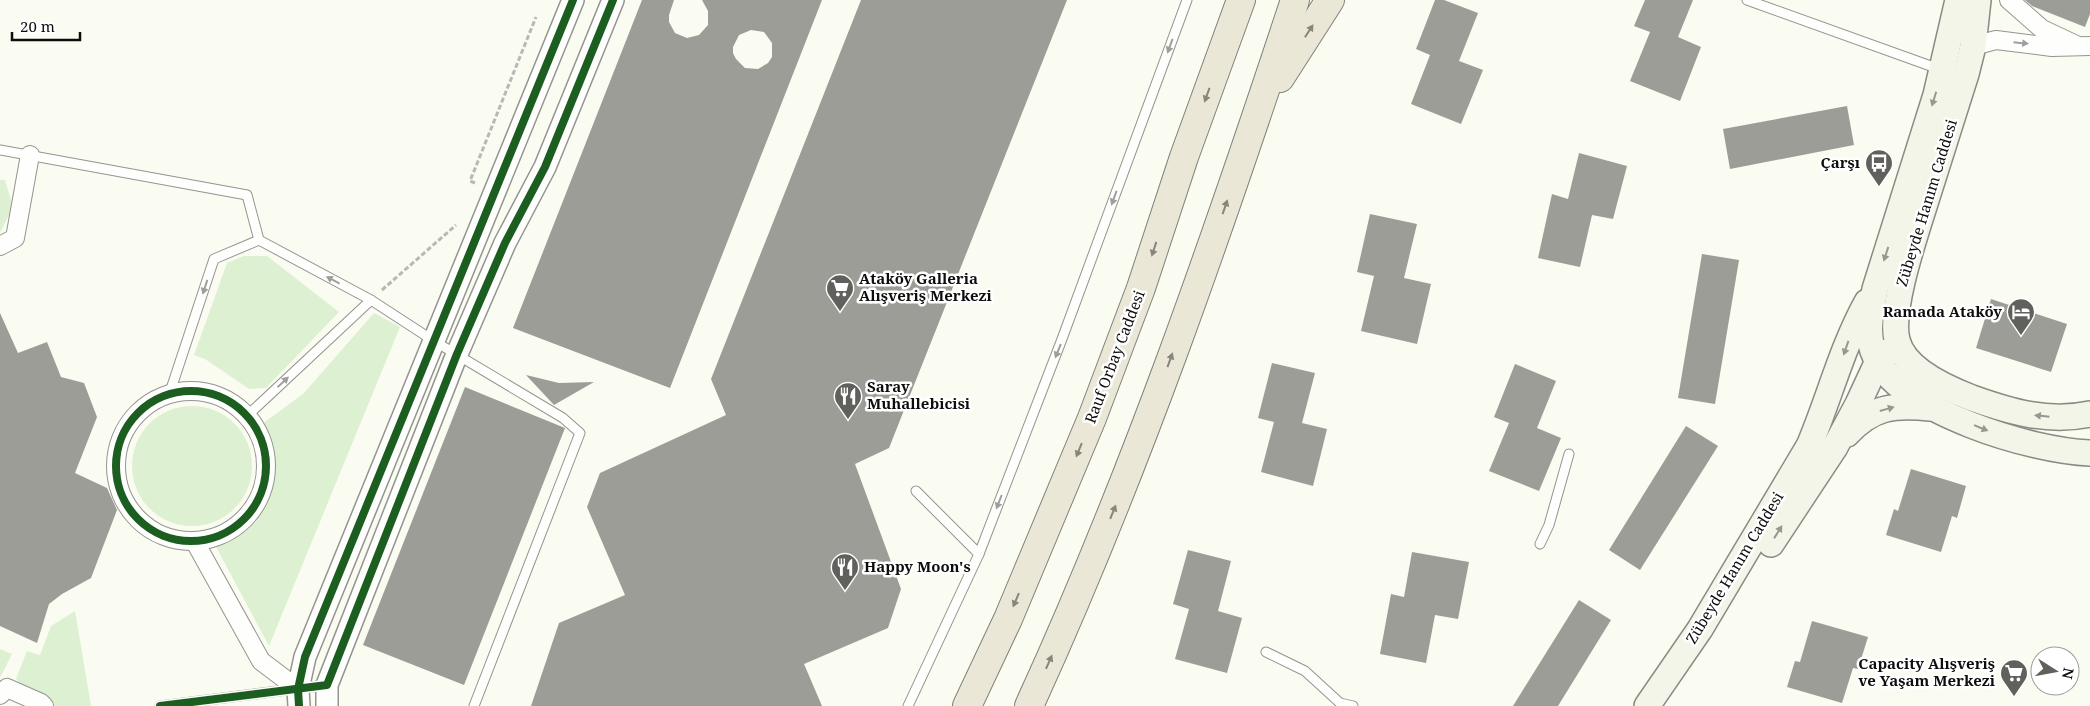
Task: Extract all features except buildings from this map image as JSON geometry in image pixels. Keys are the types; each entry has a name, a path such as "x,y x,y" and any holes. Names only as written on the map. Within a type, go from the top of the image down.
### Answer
{"highway":[{"name":"Rauf Orbay Caddesi","path":"966,706 1008,619 1092,418 1141,288 1184,157 1241,0"},
{"path":"1029,706 1070,616 1120,493 1202,274 1295,0"},
{"path":"1256,117 1330,0"}],"main road":[{"name":"Zübeyde Hanım Caddesi","path":"1897,341 1897,312 1954,72 1958,0"},
{"name":"Zübeyde Hanım Caddesi","path":"1647,706 1700,628 1809,446 1853,327 1875,289 1954,72 1973,46 1978,0"},
{"name":"Zübeyde Hanım Caddesi","path":"1875,289 1869,330 1870,342 1878,362 1900,386 1935,409 1986,430 2055,450 2090,453"},
{"path":"1835,447 1878,362 1897,341 1914,366 1931,379 1949,389 1995,406 2026,414 2061,418 2090,414"},
{"path":"1835,447 1866,417 1880,410 1894,406 1935,409"},
{"name":"Zübeyde Hanım Caddesi","path":"1667,706 1802,494 1835,447"},
{"path":"2055,450 2090,472"}],"street":[{"path":"298,698 305,657 573,0"},
{"path":"327,696 457,354 505,243 545,167 613,0"},
{"path":"2008,0 2042,29 2084,46"},
{"path":"1973,46 1996,40 2052,47 2084,46"},
{"path":"0,246 15,238 30,155"},
{"path":"197,389 227,398 248,415 261,437 267,462 260,498 244,520 221,536 195,542 169,539 146,528 127,508 115,476 116,450 128,422 147,403 170,392 197,389"},
{"path":"195,542 262,661 298,698"},
{"path":"0,695 7,688 42,703 44,706"}],"lane":[{"path":"908,706 979,554 1062,339 1187,0"},
{"path":"1747,0 1954,72"},
{"path":"0,150 247,194 259,240 371,300 563,418 580,433 474,706"},
{"path":"170,392 214,259 259,240"},
{"path":"248,415 371,300"},
{"path":"1540,544 1549,525 1569,454"},
{"path":"916,491 979,554"},
{"path":"1266,652 1305,671 1340,704 1353,706"},
{"path":"160,706 327,696"}],"path":[{"path":"481,152 536,17"},
{"path":"371,300 459,223"}],"green space":[{"path":"0,180 5,180 13,207 0,233"},
{"path":"244,256 267,256 339,312 266,388 249,389 205,359 194,355 227,263"},
{"path":"374,313 400,327 269,646 214,543 255,523 268,499 274,467 270,439 262,424 303,394"},
{"path":"192,406 204,407 215,411 225,416 234,424 242,433 247,443 251,454 251,478 247,489 242,499 234,508 225,516 215,521 204,525 192,526 180,525 169,521 159,516 150,508 142,499 137,489 133,478 132,466 133,454 137,443 142,433 150,424 159,416 169,411 180,407"},
{"path":"75,611 91,706 43,706 16,679 27,651 40,655 51,626"},
{"path":"0,649 12,654 0,678"}],"cycle path":[{"path":"299,706 298,689 305,657 573,0"},
{"path":"160,706 327,685 457,354 505,243 545,167 613,0"},
{"path":"191,391 206,392 220,396 233,403 244,413 254,424 261,437 265,451 266,466 265,481 261,495 254,508 244,519 233,529 220,536 206,540 191,541 176,540 162,536 149,529 138,519 128,508 121,495 117,481 116,466 117,451 121,437 128,424 138,413 149,403 162,396 176,392 191,391"}],"place":[{"name":"Çarşı","path":"1879,187"},
{"name":"Ataköy Galleria Alışveriş Merkezi","path":"840,312"},
{"name":"Ramada Ataköy","path":"2021,336"},
{"name":"Saray Muhallebicisi","path":"848,420"},
{"name":"Happy Moon's","path":"845,591"},
{"name":"Capacity Alışveriş ve Yaşam Merkezi","path":"2014,697"}]}
